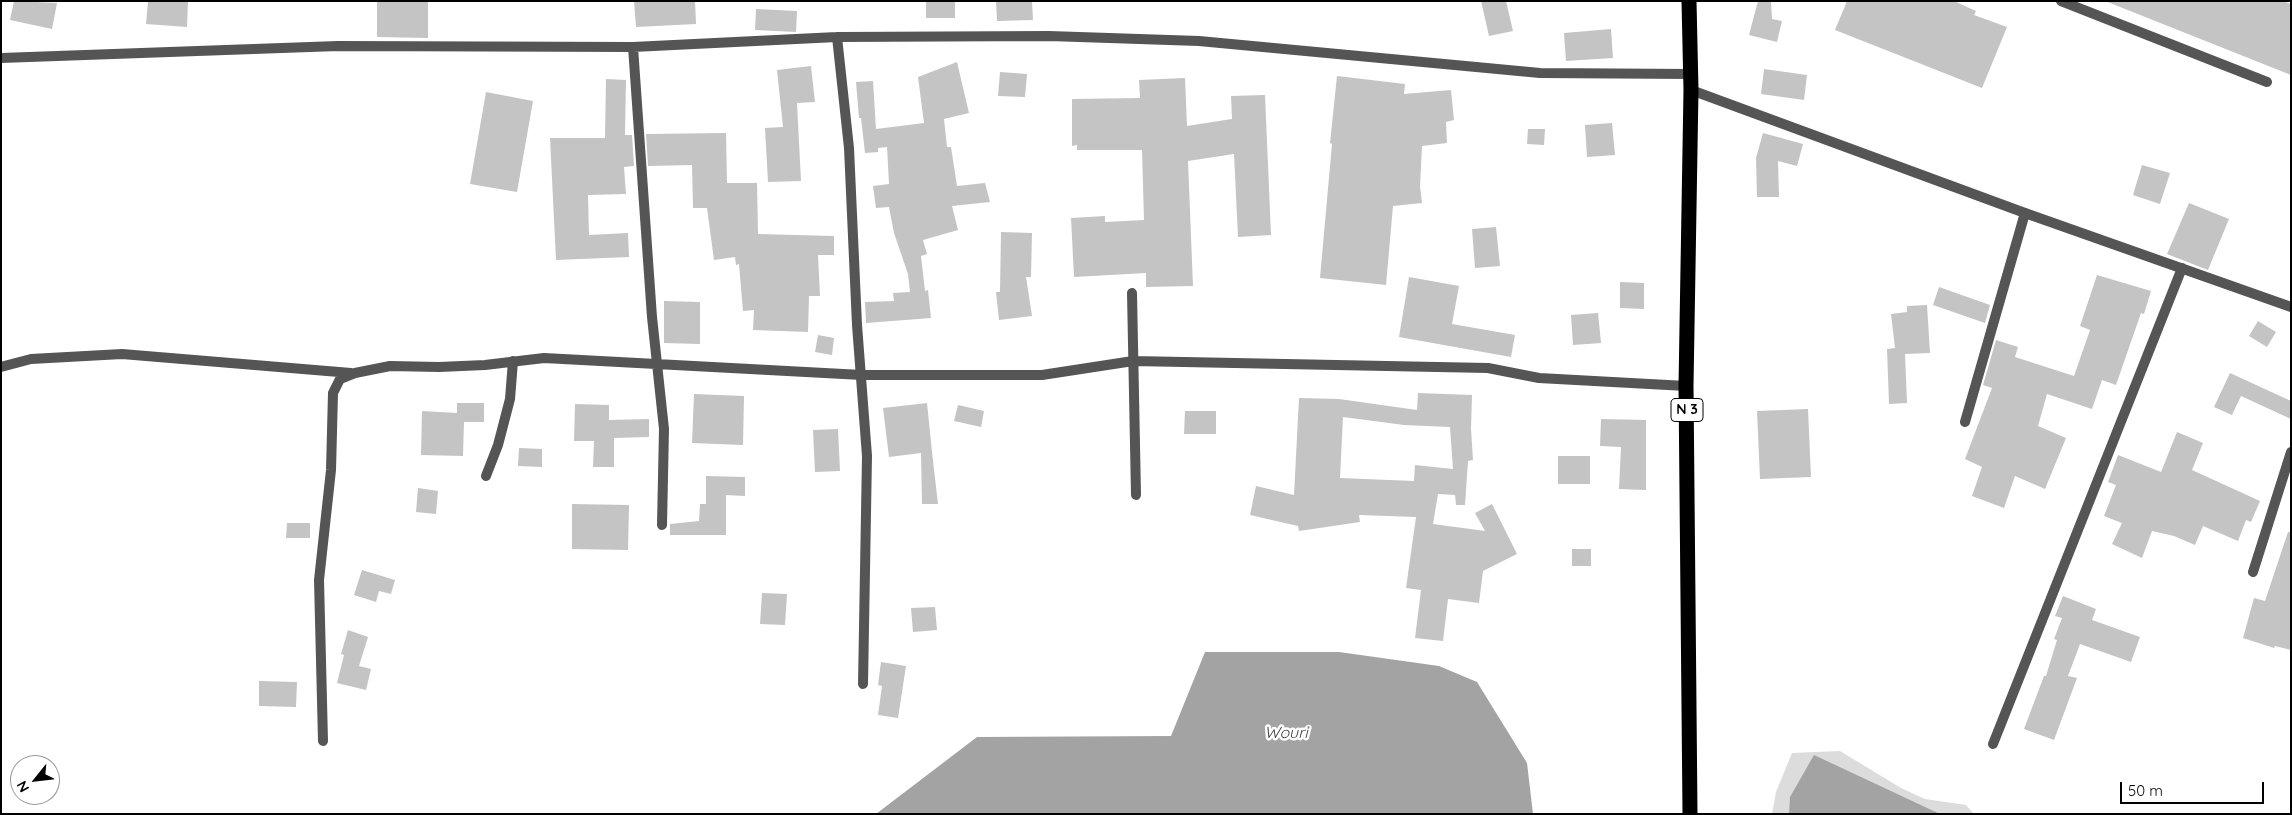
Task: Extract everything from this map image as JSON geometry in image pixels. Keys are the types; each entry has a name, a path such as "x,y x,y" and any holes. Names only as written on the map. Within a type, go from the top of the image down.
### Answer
{"highway":[{"name":"N 3","path":"1689,1 1691,90 1686,386 1690,814"}],"street":[{"path":"2061,1 2266,82"},
{"path":"1,58 338,46 633,47 837,38 1049,36 1199,41 1540,74 1690,74"},
{"path":"837,38 849,148 867,491 865,521 864,684"},
{"path":"633,47 656,363 664,429 662,525"},
{"path":"1691,90 2291,307"},
{"path":"1965,422 2025,212"},
{"path":"1993,744 2182,268"},
{"path":"1132,293 1136,495"},
{"path":"1,367 31,360 122,354 354,373"},
{"path":"323,742 319,580 331,470 333,393 340,379 354,373 390,366 439,367 544,358 862,376 1042,374 1133,361 1488,368 1539,378 1686,386"},
{"path":"486,476 498,445 510,399 513,361"},
{"path":"2253,572 2291,452"}],"shaded area":[{"path":"1840,751 1901,788 1925,799 1966,805 1974,814 1772,814 1776,792 1792,753"}],"water":[{"name":"Wouri","path":"1205,652 1339,652 1439,666 1477,682 1527,763 1533,814 876,814 977,737 1171,736"},
{"path":"1814,755 1940,814 1789,814 1790,797"}],"building":[{"path":"14,1 57,3 52,29 10,20"},
{"path":"148,1 188,1 187,27 146,24"},
{"path":"377,1 428,1 428,38 377,37"},
{"path":"634,1 695,1 696,24 636,27"},
{"path":"926,1 955,1 955,18 926,18"},
{"path":"996,1 1032,1 1033,20 997,21"},
{"path":"1481,1 1506,1 1513,31 1489,36"},
{"path":"1758,1 1771,1 1772,19 1782,21 1777,42 1749,35"},
{"path":"1847,1 1954,1 1976,11 1974,15 2007,27 1982,88 1835,30"},
{"path":"2105,1 2283,1 2291,4 2291,75"},
{"path":"756,9 797,11 796,32 755,30"},
{"path":"1611,29 1613,58 1566,61 1564,33"},
{"path":"957,62 969,113 944,119 947,147 951,147 957,186 985,183 990,202 952,206 958,230 923,240 927,254 921,256 925,291 928,290 931,318 866,323 865,302 894,301 893,293 910,292 908,274 894,233 889,207 876,208 873,186 889,184 887,147 878,148 878,152 865,153 861,118 859,118 856,82 873,81 876,129 924,123 918,77"},
{"path":"811,66 815,102 797,103 801,181 768,182 765,128 783,127 777,70"},
{"path":"1764,69 1807,75 1804,100 1761,94"},
{"path":"1000,72 1027,74 1025,97 998,96"},
{"path":"1337,76 1405,84 1404,94 1451,90 1454,120 1446,122 1447,143 1422,146 1420,186 1422,203 1393,206 1386,285 1320,278"},
{"path":"1185,78 1187,126 1232,119 1231,96 1265,95 1271,235 1238,237 1234,154 1188,161 1193,286 1146,287 1146,273 1074,277 1071,218 1105,216 1105,222 1144,220 1142,150 1077,150 1077,145 1072,146 1072,99 1140,98 1139,80"},
{"path":"606,79 626,80 625,135 632,135 634,166 624,167 626,194 588,195 589,235 628,233 629,257 556,260 550,138 605,138"},
{"path":"486,92 533,101 517,192 470,184"},
{"path":"1612,123 1615,155 1587,157 1585,125"},
{"path":"1528,129 1545,129 1544,145 1527,144"},
{"path":"726,133 727,183 757,183 758,234 834,236 834,255 818,255 820,296 809,296 808,332 753,330 754,310 743,311 739,264 736,265 735,257 714,260 707,208 693,208 692,165 648,166 646,134"},
{"path":"1763,133 1803,144 1797,166 1778,161 1779,197 1757,197 1756,158"},
{"path":"2142,165 2170,173 2160,204 2133,195"},
{"path":"2189,203 2229,219 2208,270 2167,254"},
{"path":"1496,227 1500,266 1475,268 1472,229"},
{"path":"1001,232 1032,233 1031,277 1026,277 1032,316 999,320 996,292 1000,292"},
{"path":"2097,275 2151,291 2144,314 2141,313 2116,385 2102,380 2092,409 2047,394 2038,426 2066,438 2045,489 2015,476 2004,508 1972,496 1982,467 1965,459 1992,388 1983,385 1996,340 2018,347 2015,357 2074,376 2090,330 2080,326"},
{"path":"1409,277 1459,286 1452,324 1515,335 1511,357 1399,337"},
{"path":"1620,282 1644,283 1644,309 1620,308"},
{"path":"1939,287 1990,305 1985,323 1933,305"},
{"path":"664,301 700,302 700,344 664,343"},
{"path":"1927,305 1930,353 1905,354 1907,403 1889,404 1887,349 1895,348 1891,314 1907,312 1907,306"},
{"path":"1598,313 1601,343 1573,345 1571,315"},
{"path":"2258,321 2276,332 2267,347 2249,336"},
{"path":"818,335 834,338 832,355 815,352"},
{"path":"2230,373 2291,401 2291,419 2241,396 2232,415 2214,407"},
{"path":"1418,393 1472,395 1471,429 1473,460 1468,461 1465,505 1456,505 1455,495 1438,494 1433,524 1485,531 1475,513 1492,504 1517,554 1483,571 1479,603 1448,599 1443,641 1415,638 1421,590 1406,588 1416,517 1359,515 1360,522 1299,531 1298,526 1250,515 1256,486 1294,495 1299,398 1339,399 1417,410","holes":["1343,417 1404,425 1450,427 1453,469 1415,465 1414,481 1340,478"]},
{"path":"694,394 744,396 743,445 692,443"},
{"path":"457,403 484,403 484,422 464,422 463,456 421,455 422,411 457,413"},
{"path":"927,403 938,504 922,504 921,453 889,457 883,408"},
{"path":"575,404 609,405 609,420 649,419 649,437 614,438 614,467 593,467 594,441 574,441"},
{"path":"958,405 984,411 981,427 954,421"},
{"path":"1808,409 1811,477 1760,479 1757,411"},
{"path":"1185,411 1216,411 1216,434 1184,434"},
{"path":"1601,419 1646,420 1646,490 1619,489 1621,447 1600,446"},
{"path":"838,429 840,471 815,472 813,430"},
{"path":"2177,432 2203,443 2192,470 2260,501 2251,522 2246,520 2238,541 2203,526 2195,545 2174,536 2152,531 2142,558 2112,544 2122,523 2104,516 2116,485 2108,482 2118,455 2161,472"},
{"path":"519,448 542,449 542,467 518,466"},
{"path":"1558,456 1590,456 1590,484 1558,484"},
{"path":"706,476 745,477 745,496 726,495 726,535 670,535 670,524 699,521 700,504 706,504"},
{"path":"418,488 438,491 436,514 416,512"},
{"path":"572,504 629,505 628,550 572,549"},
{"path":"287,523 310,523 310,538 286,538"},
{"path":"2288,532 2291,532 2291,650 2275,646 2274,648 2243,638 2254,598 2265,601"},
{"path":"1572,549 1591,549 1591,566 1572,566"},
{"path":"362,570 395,580 391,594 379,591 376,602 354,595"},
{"path":"762,593 787,594 785,625 760,624"},
{"path":"2063,596 2096,609 2092,620 2140,637 2131,662 2080,644 2068,676 2077,678 2054,740 2024,729 2044,676 2046,676 2057,640 2054,639 2062,618 2055,616"},
{"path":"935,607 937,630 913,632 911,608"},
{"path":"348,630 368,637 359,666 371,669 366,690 337,683 344,655 341,654"},
{"path":"881,662 906,666 898,718 878,715 882,686 878,685"},
{"path":"259,681 297,682 296,707 259,706"}]}
